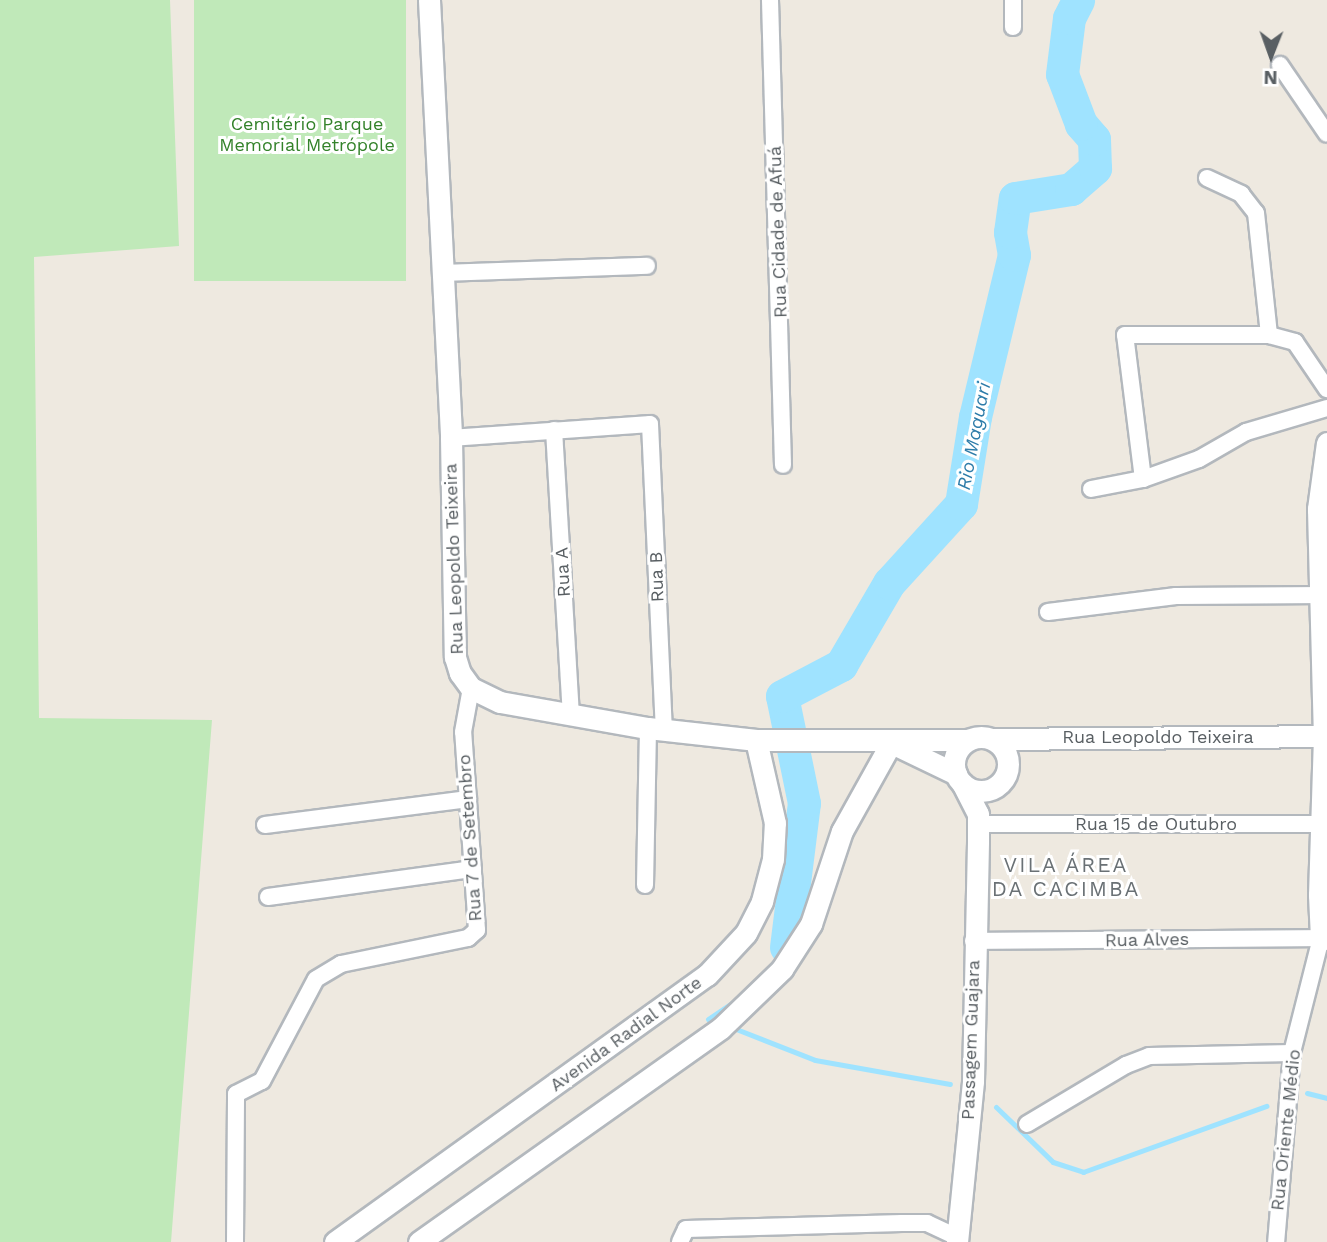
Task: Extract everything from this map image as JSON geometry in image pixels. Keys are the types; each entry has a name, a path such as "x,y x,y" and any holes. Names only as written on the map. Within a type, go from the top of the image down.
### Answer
{"main road":[{"name":"Rua Leopoldo Teixeira","path":"429,0 451,438 455,657 471,688"},
{"path":"1324,938 1324,595 1318,509 1326,454"},
{"path":"471,688 500,702 656,729 764,739 843,742 993,739 1008,757 1007,774 996,787 979,791 891,743"},
{"name":"Rua Leopoldo Teixeira","path":"993,739 1325,736"},
{"name":"Avenida Radial Norte","path":"335,1242 707,975 746,933 762,901 773,859 775,823 764,739"},
{"path":"960,779 956,752 967,740"},
{"path":"419,1242 721,1028 750,1003 782,969 811,924 842,831 891,743"},
{"name":"Passagem Guajara","path":"960,779 978,814 984,833"},
{"name":"Passagem Guajara","path":"957,1240 972,1082 973,942 984,833 996,787"}],"street":[{"name":"Rua Cidade de Afuá","path":"770,0 783,465"},
{"path":"1013,0 1013,27"},
{"path":"1280,65 1327,134"},
{"path":"1207,178 1241,194 1256,213 1269,335"},
{"path":"443,273 647,267"},
{"path":"1143,480 1125,335 1269,335 1295,342 1327,389"},
{"path":"1091,489 1143,480 1199,459 1246,432 1327,408"},
{"name":"Rua B","path":"554,430 650,424 656,729 645,885"},
{"path":"451,438 554,430"},
{"name":"Rua A","path":"554,430 571,714"},
{"path":"1048,612 1175,596 1324,595"},
{"name":"Rua 7 de Setembro","path":"235,1241 236,1094 262,1081 322,973 341,964 475,935 463,732 471,688"},
{"path":"265,825 468,799"},
{"name":"Rua 15 de Outubro","path":"984,833 1322,824"},
{"path":"268,897 473,869"},
{"name":"Rua Alves","path":"973,942 1324,938"},
{"name":"Rua Oriente Médio","path":"1276,1242 1292,1053 1324,938"},
{"path":"1027,1124 1126,1065 1149,1056 1292,1053"},
{"path":"680,1242 686,1229 927,1223 957,1240"}],"green space":[{"path":"0,0 170,0 179,246 34,257 39,718 212,720 171,1242 0,1242"},
{"name":"Cemitério Parque Memorial Metrópole","path":"194,0 406,0 406,281 194,281"}],"waterway":[{"name":"Rio Maguari","path":"786,947 804,803 782,696 841,665 889,583 961,504 975,417 1014,255 1010,232 1015,198 1071,189 1095,168 1094,139 1081,124 1062,74 1069,18 1078,0"},
{"path":"708,1019 736,1000"},
{"path":"731,1027 815,1060 950,1084"},
{"path":"1307,1093 1327,1098"},
{"path":"996,1107 1053,1162 1083,1172 1266,1106"}],"district":[{"name":"VILA ÁREA DA CACIMBA","path":"1066,877"}]}
